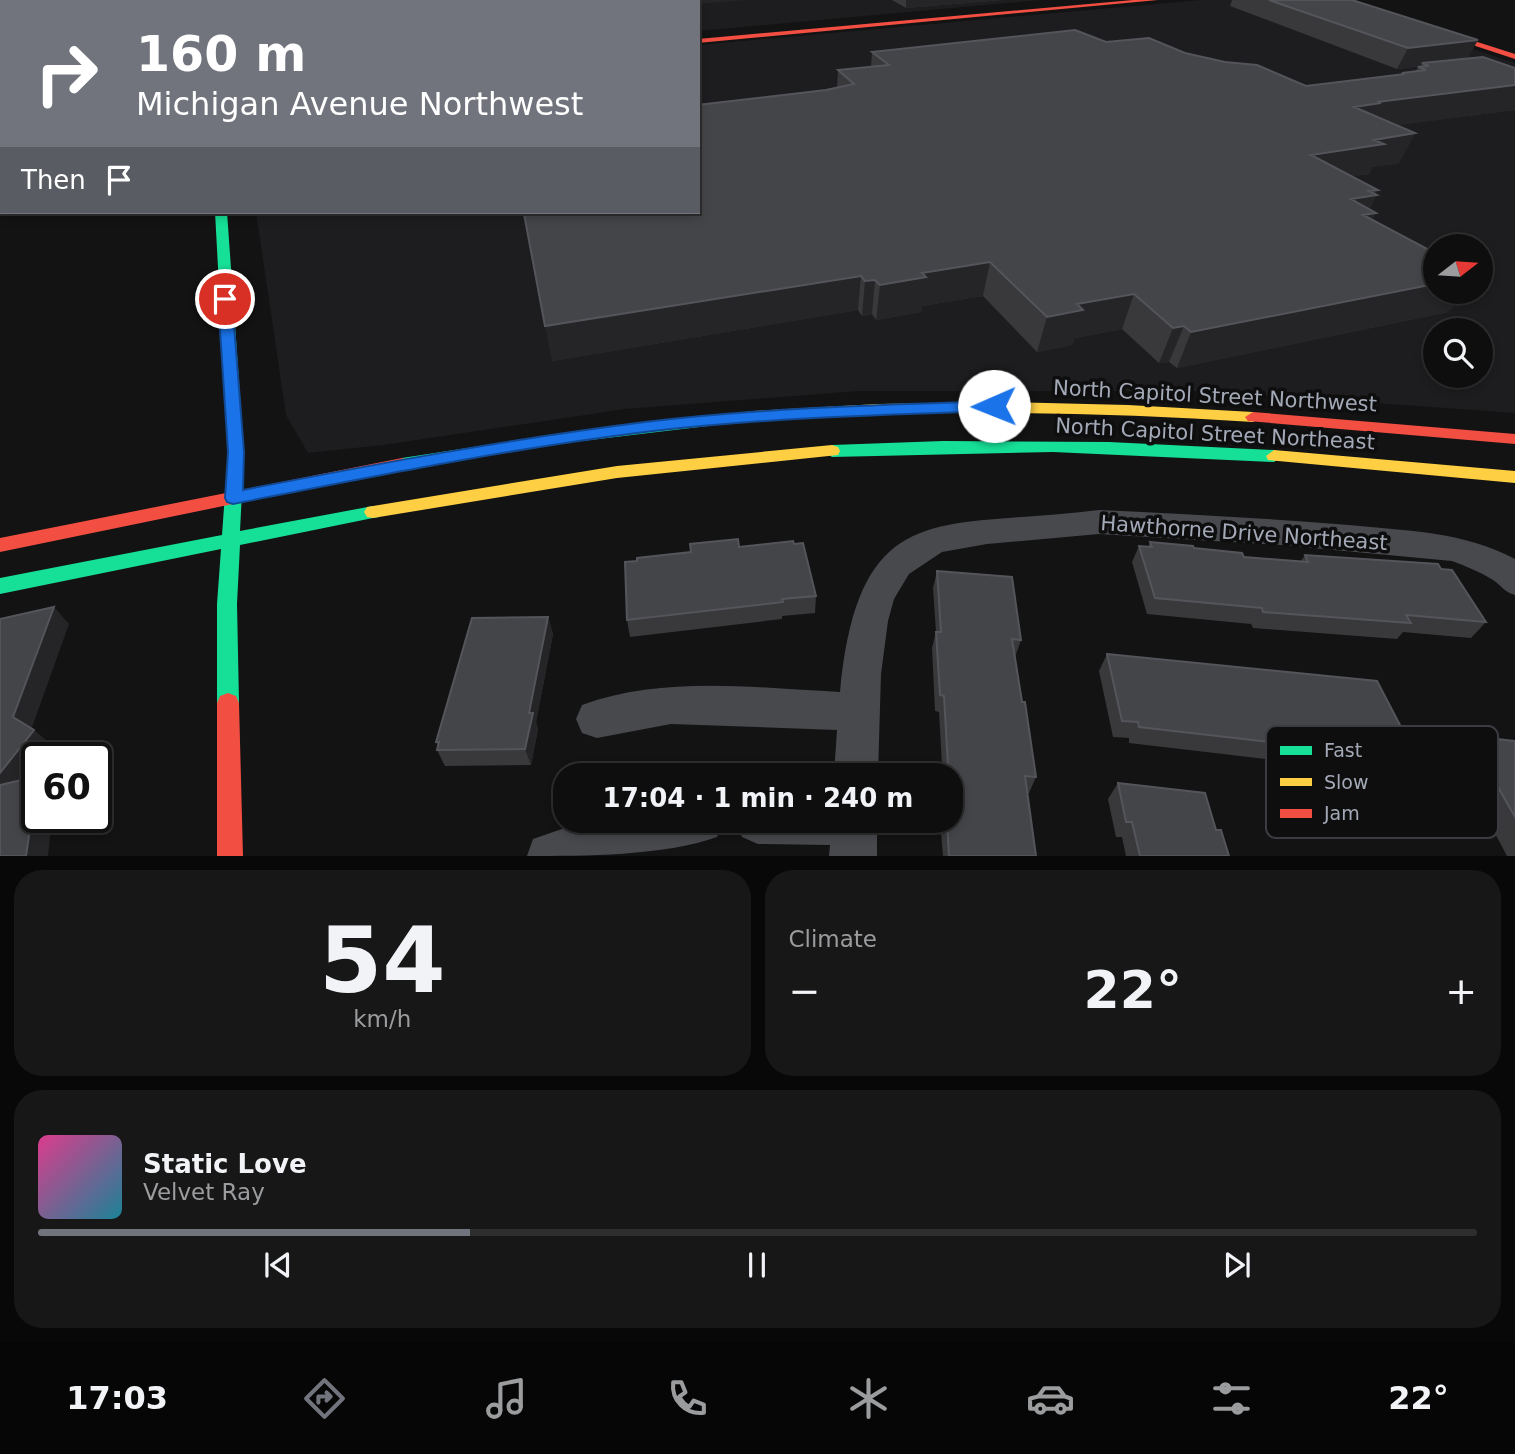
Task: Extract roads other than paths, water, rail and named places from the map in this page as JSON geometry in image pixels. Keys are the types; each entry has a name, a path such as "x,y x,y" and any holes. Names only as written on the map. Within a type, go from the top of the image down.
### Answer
{"main road":[{"path":"700,34 1069,0"},
{"path":"700,41 1155,0"},
{"path":"1339,0 1515,57"},
{"path":"1362,0 1515,48"},
{"path":"1381,0 1515,43"},
{"path":"221,214 236,452 227,604 230,856"},
{"name":"North Capitol Street Northwest","path":"0,545 533,442 702,421 812,412 923,407 1087,407 1257,415 1515,439"},
{"path":"1384,427 1515,425"},
{"name":"North Capitol Street Northeast","path":"0,586 462,496 593,474 828,450 1001,444 1132,446 1271,454 1515,477"}],"street":[{"name":"Hawthorne Drive Northeast","path":"857,763 862,665 874,605 883,582 911,553 947,537 989,530 1069,527 1098,522 1212,527 1454,548 1485,559 1512,576"},
{"path":"597,719 671,705 859,712"},
{"path":"560,854 620,833"}]}
